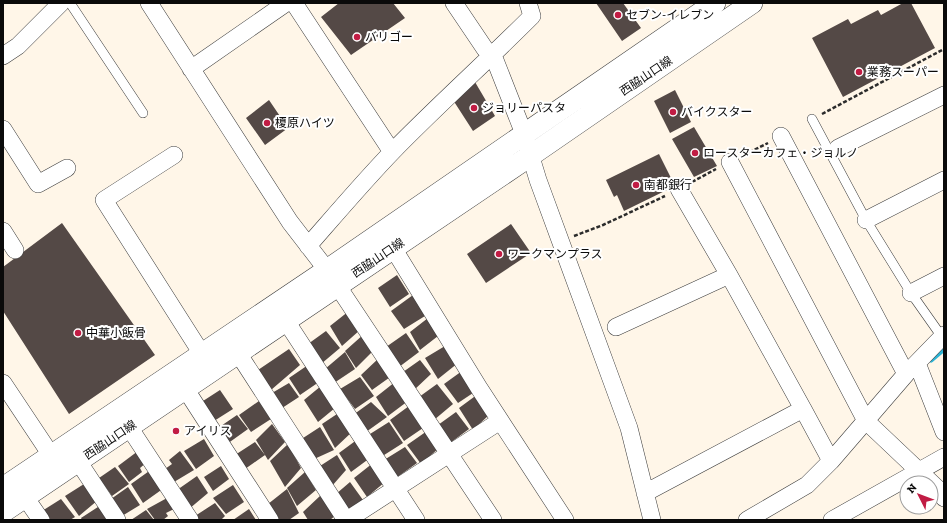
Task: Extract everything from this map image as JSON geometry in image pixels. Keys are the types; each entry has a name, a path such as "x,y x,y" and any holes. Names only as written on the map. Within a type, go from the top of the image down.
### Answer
{"street":[{"path":"3,56 18,46 61,3"},
{"path":"149,3 290,222 332,278 493,520"},
{"path":"191,69 286,3"},
{"path":"294,3 392,152"},
{"path":"454,3 485,49 493,55 524,134 530,156 629,428 652,520"},
{"path":"308,246 392,152 454,90 493,55 532,16 528,3"},
{"name":"西脇山口線","path":"3,488 51,455 180,380 238,353 286,321 332,278 524,134 715,3"},
{"name":"西脇山口線","path":"3,512 129,427 180,380 202,354 332,278 392,248 530,156 752,3"},
{"path":"838,148 944,94"},
{"path":"3,129 38,184 67,168"},
{"path":"781,136 912,368 944,432"},
{"path":"174,155 104,200 202,354"},
{"path":"730,162 866,421 941,492 944,498"},
{"path":"866,220 944,180"},
{"path":"679,189 729,275 831,461"},
{"path":"3,231 15,250"},
{"path":"392,248 500,421 565,520"},
{"path":"616,327 729,275"},
{"path":"911,293 944,276"},
{"path":"286,321 416,520"},
{"path":"746,520 807,485 831,461 912,368 943,336"},
{"path":"238,353 346,520 500,421"},
{"path":"180,380 270,520"},
{"path":"3,383 51,455"},
{"path":"645,493 803,409"},
{"path":"129,427 190,520"},
{"path":"832,520 944,457"},
{"path":"78,461 117,520"},
{"path":"25,497 41,520"}],"lane":[{"path":"70,3 143,113"},
{"path":"812,120 866,220 911,293 943,336"}],"path":[{"path":"812,120 944,49"},
{"path":"561,242 603,225 679,189 781,136"}],"building":[{"name":"バリゴー","path":"339,3 393,3 405,18 351,55 321,17"},
{"name":"セブン-イレブン","path":"596,3 623,3 641,28 622,41"},
{"name":"業務スーパー","path":"903,3 911,3 935,48 843,97 812,38 848,19 851,24 878,10 881,15"},
{"name":"ジョリーパスタ","path":"475,82 495,116 473,131 453,100"},
{"path":"675,90 691,122 670,133 654,101"},
{"name":"榎原ハイツ","path":"269,100 288,128 265,145 246,118"},
{"name":"ロースターカフェ・ジョルノ","path":"694,127 717,166 694,177 672,139"},
{"path":"659,154 675,186 624,211 617,195 614,197 606,180"},
{"name":"中華小飯骨","path":"62,223 155,355 69,414 3,311 3,267"},
{"name":"ワークマンプラス","path":"511,224 531,253 486,283 467,254"},
{"path":"397,275 409,294 390,307 378,288"},
{"path":"413,295 425,316 404,329 391,311"},
{"path":"349,311 360,330 342,346 330,326"},
{"path":"428,318 438,336 420,350 410,332"},
{"path":"326,331 340,348 321,364 308,344"},
{"path":"406,333 419,352 399,367 386,347"},
{"path":"364,334 374,350 356,368 345,351"},
{"path":"445,346 458,363 438,379 425,358"},
{"path":"289,349 300,365 271,390 258,370"},
{"path":"345,352 355,369 334,383 325,369"},
{"path":"379,358 393,375 372,390 361,375"},
{"path":"420,360 431,374 413,391 403,372"},
{"path":"308,365 319,382 300,395 289,378"},
{"path":"462,371 476,391 458,403 444,384"},
{"path":"360,377 374,396 355,409 340,389"},
{"path":"395,382 408,401 388,416 376,397"},
{"path":"289,383 299,397 279,410 272,393"},
{"path":"437,384 453,404 434,420 419,397"},
{"path":"321,386 335,408 318,422 304,400"},
{"path":"220,390 233,409 214,421 203,401"},
{"path":"478,394 490,414 473,430 459,408"},
{"path":"259,401 271,419 251,432 239,415"},
{"path":"371,402 387,417 366,432 353,415"},
{"path":"409,406 423,428 404,441 390,420"},
{"path":"340,412 353,431 335,448 322,424"},
{"path":"456,412 469,429 450,443 438,425"},
{"path":"237,415 248,429 227,444 218,428"},
{"path":"389,422 403,443 381,457 370,434"},
{"path":"272,424 285,442 268,460 256,440"},
{"path":"320,427 334,450 312,460 300,440"},
{"path":"427,431 439,448 421,464 407,445"},
{"path":"204,439 214,456 196,469 184,451"},
{"path":"358,439 370,458 351,472 339,453"},
{"path":"255,442 265,455 245,469 235,455"},
{"path":"288,444 301,468 285,487 270,461"},
{"path":"405,447 417,463 396,478 384,460"},
{"path":"138,451 147,462 140,468 142,472 129,482 118,466"},
{"path":"180,451 194,470 174,482 165,469 172,464 169,460"},
{"path":"337,455 346,470 332,486 320,466"},
{"path":"373,463 385,482 367,497 354,478"},
{"path":"221,466 229,479 213,491 204,477"},
{"path":"115,467 129,484 112,496 99,478"},
{"path":"152,469 164,488 143,503 131,484"},
{"path":"305,472 316,490 297,506 287,488"},
{"path":"197,476 208,493 189,509 177,490"},
{"path":"350,482 363,500 346,514 336,494"},
{"path":"84,484 98,500 79,516 65,496"},
{"path":"233,485 244,502 226,514 213,498"},
{"path":"128,487 140,505 122,516 111,499"},
{"path":"287,489 299,513 289,520 277,520 268,504"},
{"path":"321,495 335,516 330,520 308,520 303,512"},
{"path":"167,498 174,509 166,513 168,516 163,520 155,520 147,509"},
{"path":"61,499 75,517 70,520 48,520 42,511"},
{"path":"215,503 225,516 221,520 197,520 195,516"},
{"path":"101,505 111,520 82,520 81,518"},
{"path":"249,509 256,520 233,520"},
{"path":"146,510 154,520 131,520"}],"waterway":[{"path":"931,360 944,349"}],"place":[{"name":"セブン-イレブン","path":"618,15"},
{"name":"バリゴー","path":"357,37"},
{"name":"業務スーパー","path":"859,72"},
{"name":"ジョリーパスタ","path":"474,108"},
{"name":"バイクスター","path":"673,112"},
{"name":"榎原ハイツ","path":"267,123"},
{"name":"ロースターカフェ・ジョルノ","path":"695,153"},
{"name":"南都銀行","path":"636,185"},
{"name":"ワークマンプラス","path":"499,254"},
{"name":"中華小飯骨","path":"78,333"},
{"name":"アイリス","path":"176,431"}]}
